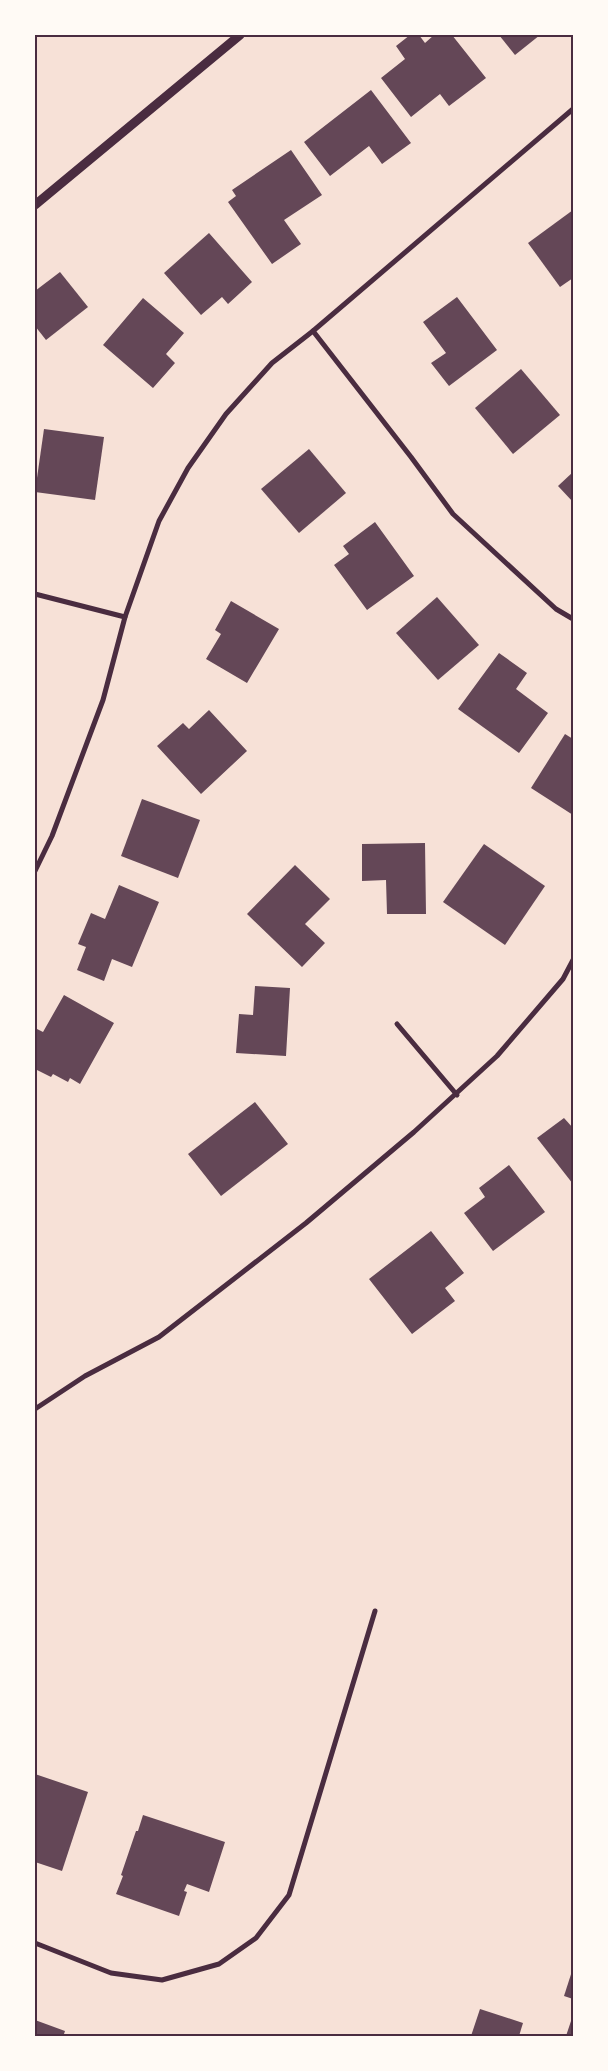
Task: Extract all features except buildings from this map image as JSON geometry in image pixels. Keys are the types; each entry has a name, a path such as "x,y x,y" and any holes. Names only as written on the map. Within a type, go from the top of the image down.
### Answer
{"street":[{"path":"35,205 240,35"},
{"path":"35,871 52,836 100,708 125,617 159,521 188,468 226,414 272,363 573,109"},
{"path":"312,331 411,457 453,514 556,608 573,619"},
{"path":"35,594 125,617"},
{"path":"35,1409 86,1376 159,1336 306,1223 457,1094 498,1056 563,979 573,960"},
{"path":"396,1024 457,1094"},
{"path":"35,1943 111,1973 162,1980 219,1964 256,1938 289,1895 375,1611"}]}
